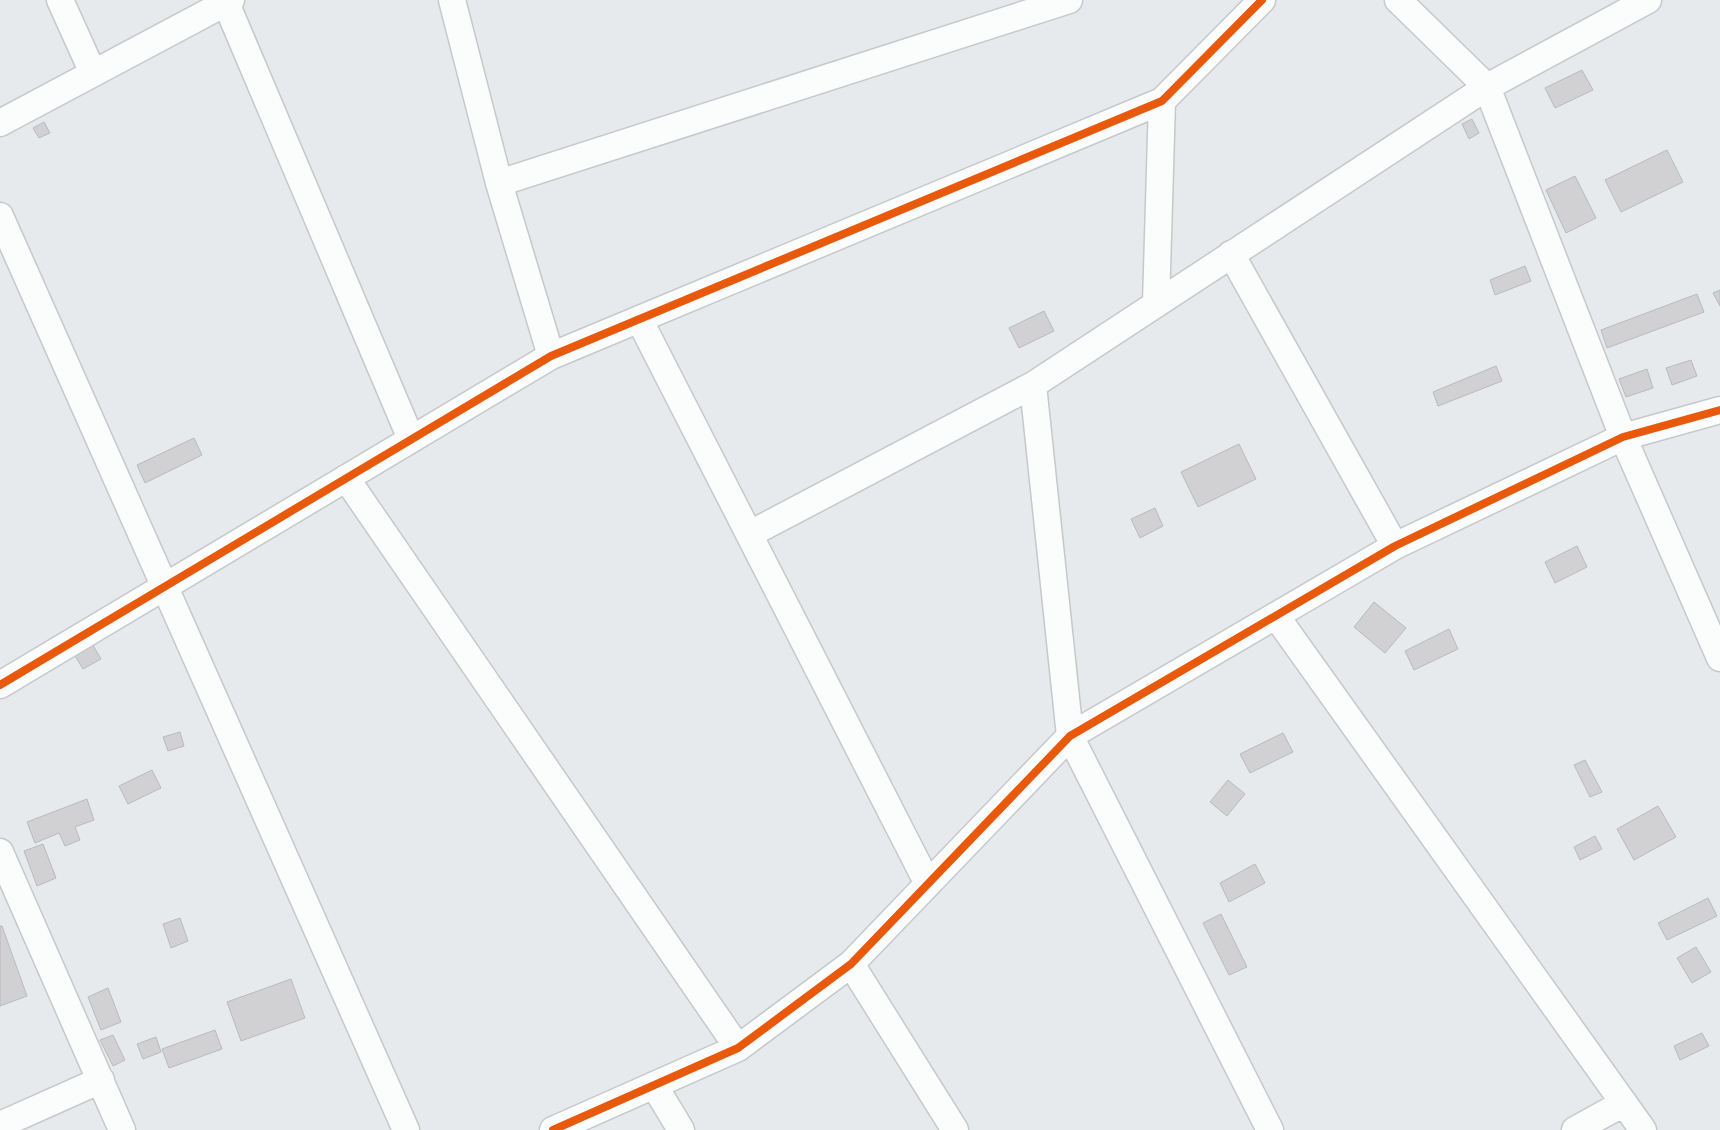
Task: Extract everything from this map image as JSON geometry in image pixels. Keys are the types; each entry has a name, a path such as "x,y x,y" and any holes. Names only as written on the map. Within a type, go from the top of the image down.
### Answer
{"street":[{"path":"60,0 93,73"},
{"path":"452,0 499,183 551,356"},
{"path":"499,183 1069,0"},
{"path":"0,685 551,356 1162,102 1262,0"},
{"path":"1398,0 1487,87 1623,437 1720,658"},
{"path":"750,534 1033,385 1487,87 1648,0"},
{"path":"0,123 229,1 411,439"},
{"path":"1156,304 1162,102"},
{"path":"0,216 166,586 406,1130"},
{"path":"1232,254 1394,546"},
{"path":"639,319 928,884"},
{"path":"1033,385 1070,736 1270,1130"},
{"path":"553,1130 738,1048 851,964 1070,736 1394,546 1623,437 1720,410"},
{"path":"346,478 738,1048"},
{"path":"1276,616 1643,1130"},
{"path":"0,852 122,1130"},
{"path":"851,964 955,1130"},
{"path":"0,1125 100,1080"},
{"path":"654,1085 681,1130"},
{"path":"1575,1130 1624,1103"}],"building":[{"path":"1582,70 1593,90 1555,108 1545,88"},
{"path":"1472,119 1479,133 1469,139 1462,124"},
{"path":"44,122 50,133 39,138 33,128"},
{"path":"1667,150 1683,182 1621,212 1605,180"},
{"path":"1575,176 1596,218 1566,233 1546,190"},
{"path":"1525,266 1531,281 1495,295 1490,280"},
{"path":"1720,290 1720,306 1713,293"},
{"path":"1697,294 1704,312 1607,348 1601,330"},
{"path":"1044,311 1054,331 1019,348 1009,328"},
{"path":"1691,360 1697,376 1672,385 1666,368"},
{"path":"1496,366 1502,381 1438,406 1433,392"},
{"path":"1647,369 1653,388 1626,397 1619,379"},
{"path":"194,438 202,455 145,483 137,465"},
{"path":"1239,444 1256,479 1198,507 1181,472"},
{"path":"1155,508 1163,526 1140,538 1131,519"},
{"path":"1577,546 1587,567 1555,583 1545,562"},
{"path":"1374,602 1406,628 1385,653 1354,627"},
{"path":"1449,629 1458,649 1414,670 1405,651"},
{"path":"90,640 101,659 83,669 72,651"},
{"path":"180,732 184,746 168,751 163,737"},
{"path":"1283,733 1293,752 1250,773 1240,754"},
{"path":"1585,760 1602,792 1590,797 1574,765"},
{"path":"152,770 161,788 128,804 119,786"},
{"path":"1228,780 1245,794 1227,816 1210,802"},
{"path":"87,799 94,820 75,827 80,840 65,846 59,833 35,843 27,822"},
{"path":"1658,806 1676,837 1634,860 1617,829"},
{"path":"1595,836 1602,849 1580,860 1574,847"},
{"path":"43,844 56,878 37,886 24,851"},
{"path":"1255,864 1265,883 1229,902 1220,883"},
{"path":"1708,898 1717,916 1667,940 1658,923"},
{"path":"1221,914 1247,967 1229,975 1203,923"},
{"path":"180,918 188,941 171,948 163,924"},
{"path":"0,926 2,926 27,996 0,1006"},
{"path":"1696,947 1711,972 1692,983 1677,958"},
{"path":"291,979 305,1018 241,1041 227,1002"},
{"path":"108,988 121,1022 101,1030 88,997"},
{"path":"215,1030 222,1049 169,1068 162,1049"},
{"path":"1702,1033 1709,1046 1680,1060 1674,1046"},
{"path":"113,1035 125,1060 113,1066 100,1040"},
{"path":"156,1037 161,1052 143,1059 137,1044"}],"cycle path":[{"path":"0,685 551,356 1162,101 1262,0"},
{"path":"553,1130 738,1048 851,964 1070,736 1395,546 1623,437 1720,410"}]}
